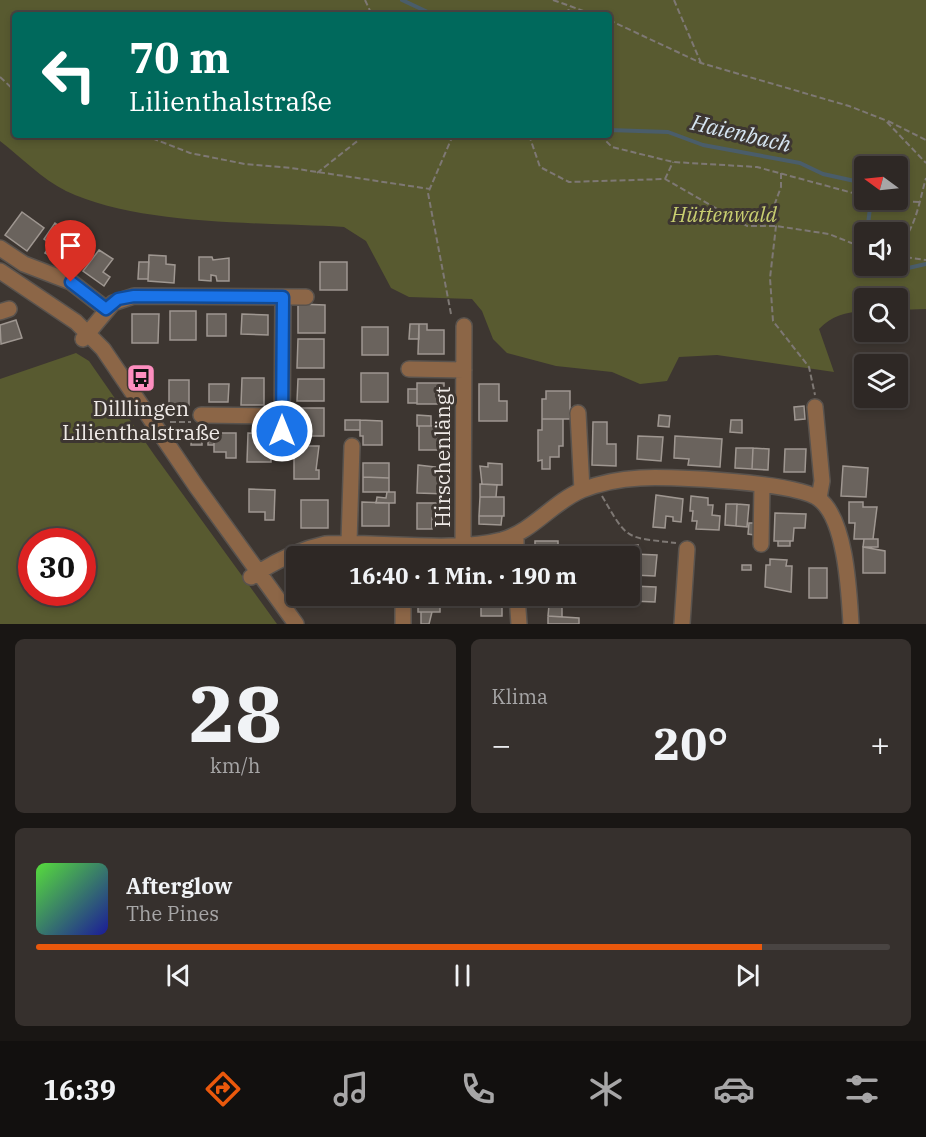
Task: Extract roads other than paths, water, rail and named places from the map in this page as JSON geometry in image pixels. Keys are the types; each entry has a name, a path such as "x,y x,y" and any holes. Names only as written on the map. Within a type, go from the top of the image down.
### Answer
{"street":[{"path":"0,248 24,264 71,282 106,309"},
{"path":"0,271 86,336 117,367 286,624"},
{"path":"86,336 106,309 118,299 134,296 306,297"},
{"path":"201,415 282,423 283,297"},
{"name":"Hirschenlängt","path":"463,545 464,326"},
{"path":"86,336 190,491 296,624"},
{"name":"Hirschenlängt","path":"409,369 464,370"},
{"path":"815,407 822,481 819,498"},
{"path":"578,414 589,488"},
{"path":"349,542 352,446"},
{"path":"451,546 493,541 516,535 589,488 616,480 659,477 790,488 819,498 828,508 840,538 851,624"},
{"path":"761,544 762,485"},
{"path":"516,535 516,546"},
{"path":"255,574 303,548 349,542 376,546"},
{"path":"682,624 687,549"},
{"path":"403,606 403,624"},
{"path":"518,606 519,624"}],"waterway":[{"name":"Haienbach","path":"402,0 428,12"},
{"name":"Haienbach","path":"612,130 668,132 703,145 800,163 823,174 854,181"},
{"name":"Haienbach","path":"868,222 870,210"},
{"name":"Haienbach","path":"908,268 926,264"}],"place":[{"name":"Dilllingen Lilienthalstraße","path":"141,378"}],"park label":[{"name":"Hüttenwald","path":"724,215"}]}
